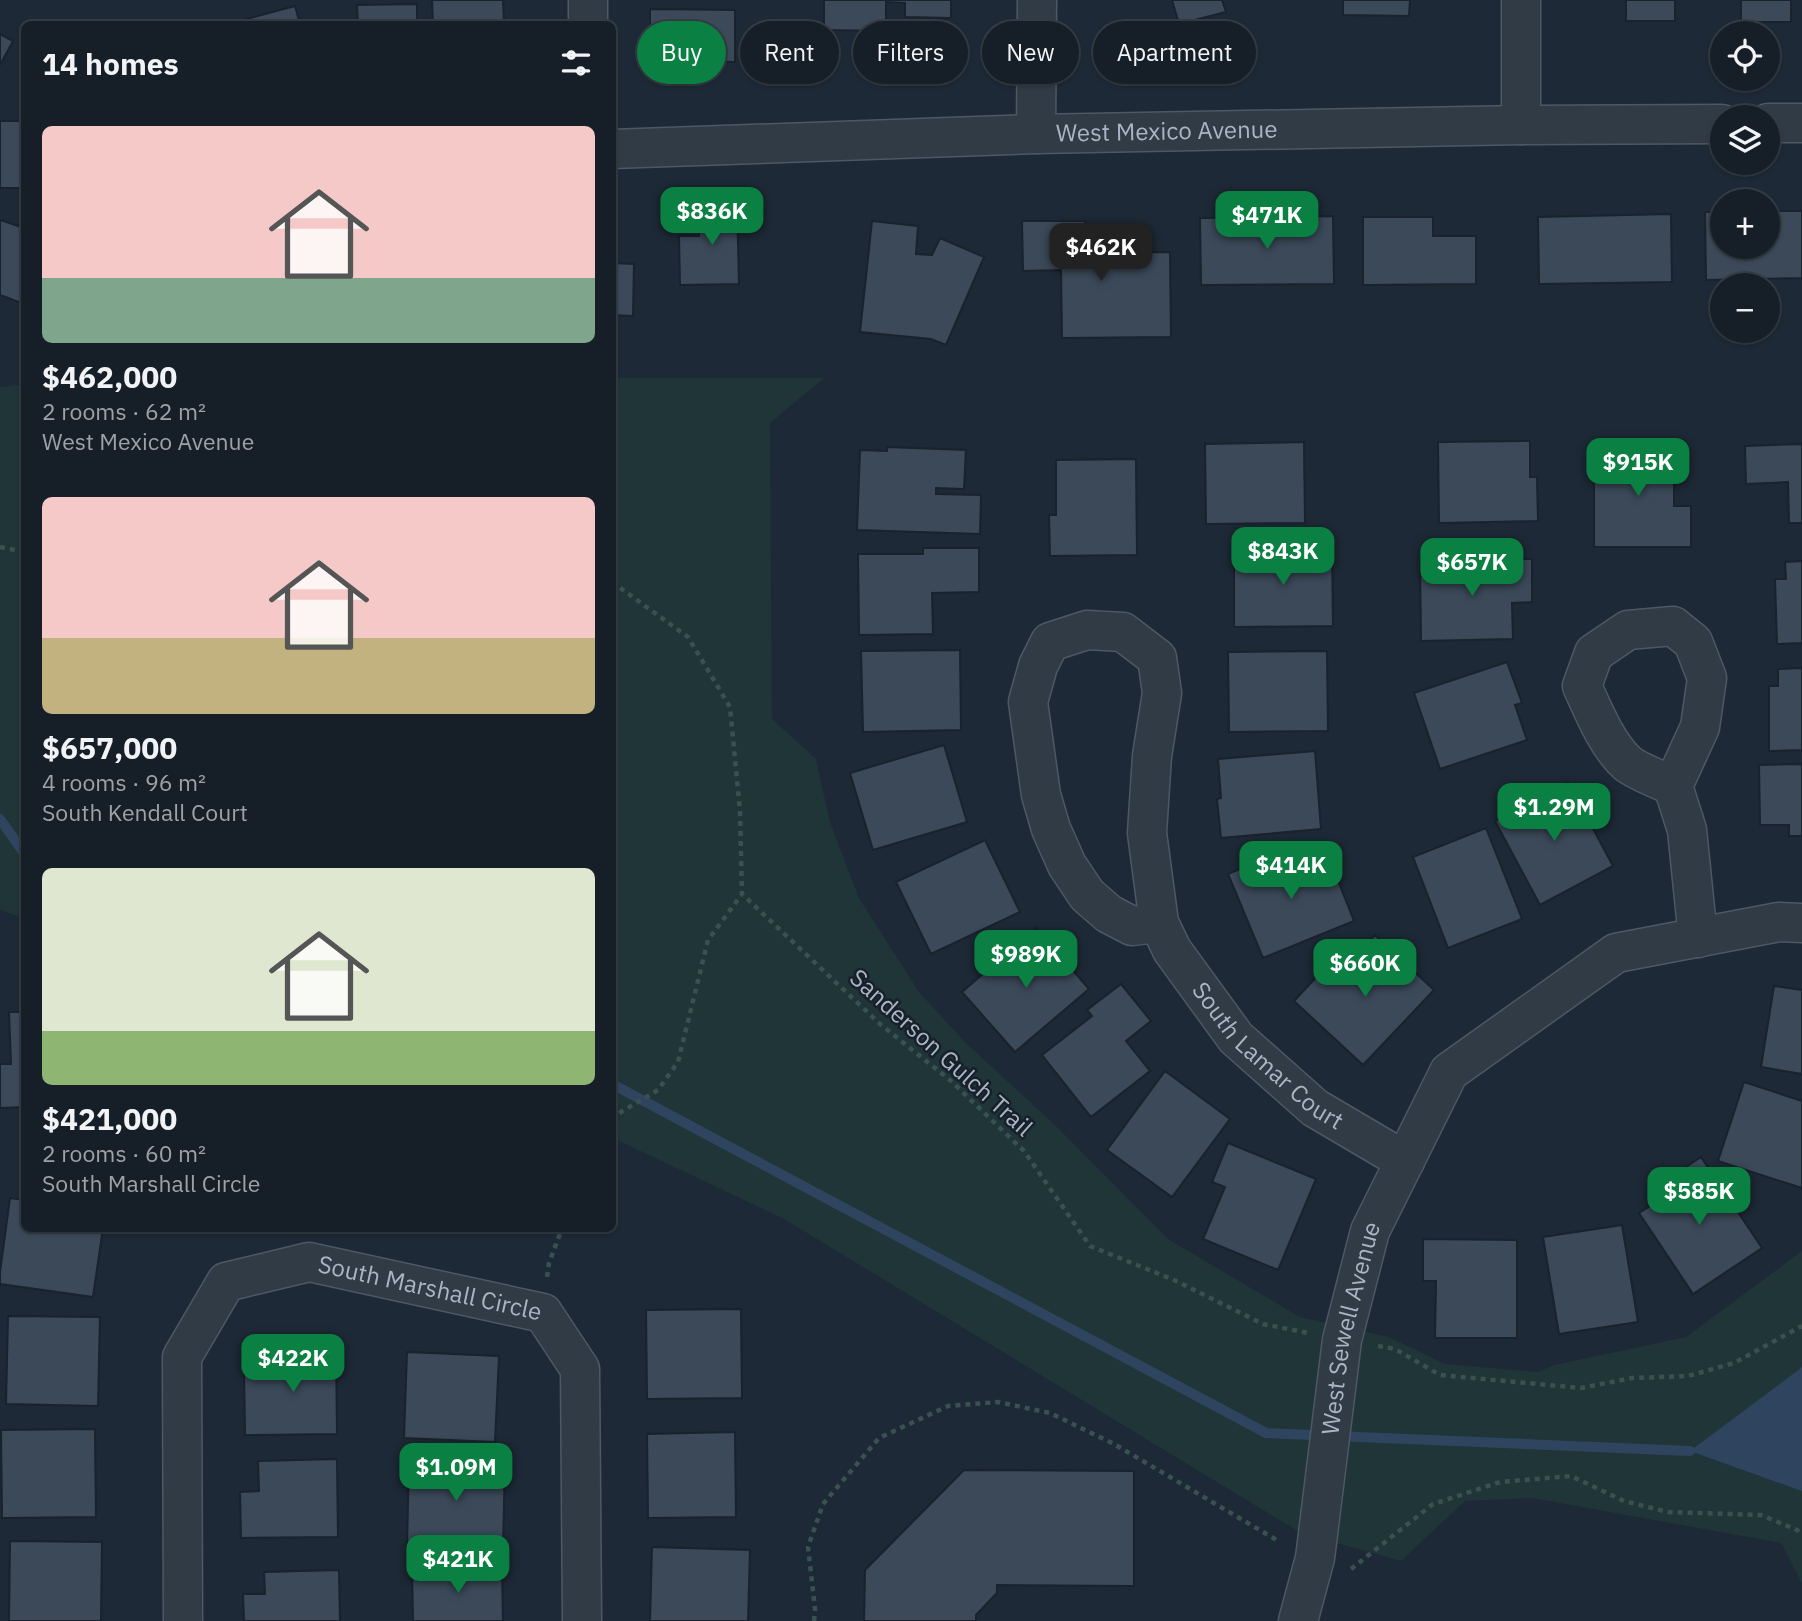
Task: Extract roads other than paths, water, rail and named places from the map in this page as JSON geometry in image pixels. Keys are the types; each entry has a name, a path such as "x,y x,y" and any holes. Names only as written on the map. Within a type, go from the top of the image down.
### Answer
{"street":[{"path":"588,0 588,21"},
{"path":"1036,134 1037,0"},
{"path":"1521,0 1521,125"},
{"path":"1780,123 1802,123"},
{"name":"West Mexico Avenue","path":"616,149 1036,134 1710,124"},
{"name":"South Lamar Court","path":"1159,923 1132,926 1110,914 1087,895 1067,865 1051,829 1041,795 1028,702 1038,666 1050,642 1087,630 1123,632 1157,658 1162,693 1152,756 1147,833 1159,923 1172,950 1236,1038 1315,1108 1405,1161"},
{"path":"1673,786 1687,830 1698,938"},
{"name":"West Sewell Avenue","path":"1298,1621 1331,1566 1322,1504 1340,1357 1370,1231 1449,1072 1616,953 1779,922 1802,923"},
{"name":"South Marshall Circle","path":"183,1621 182,1357 226,1282 309,1262 544,1313 580,1369 582,1621"}],"water":[{"path":"1801,1368 1802,1491 1690,1451"}],"waterway":[{"path":"0,819 21,849"},
{"path":"616,1086 1266,1433 1690,1451"}]}
